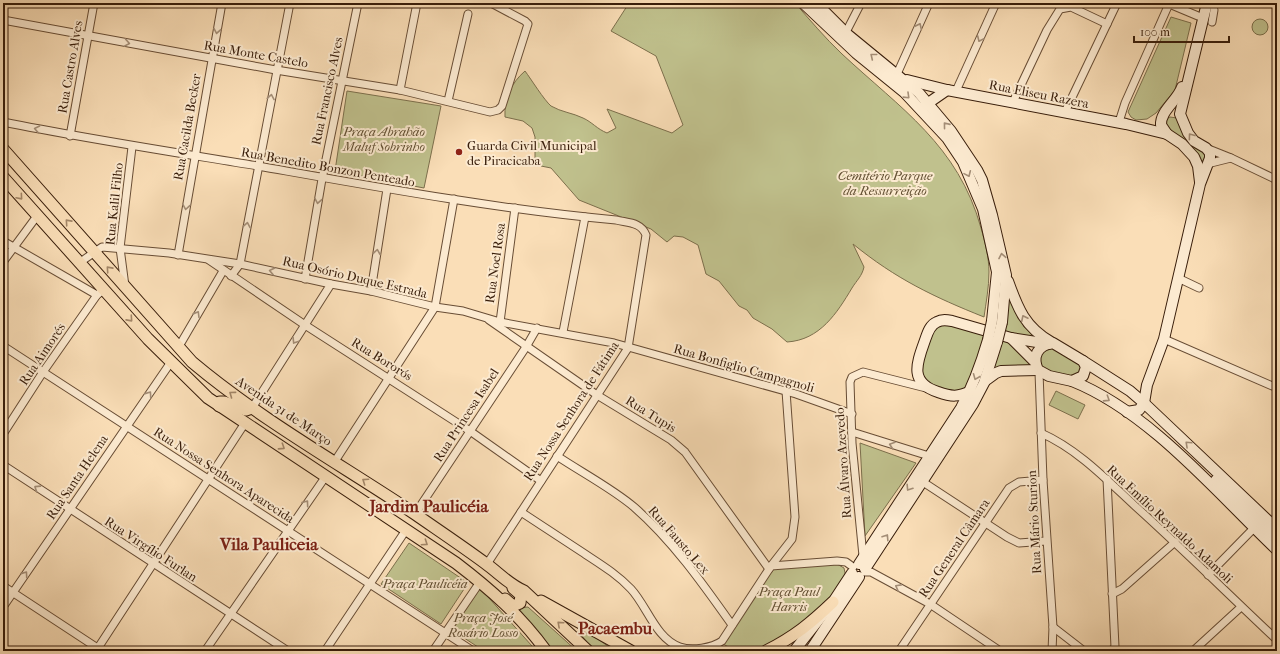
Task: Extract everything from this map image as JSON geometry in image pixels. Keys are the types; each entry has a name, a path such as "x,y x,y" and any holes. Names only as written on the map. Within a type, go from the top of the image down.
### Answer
{"main road":[{"name":"Avenida 31 de Março","path":"3,149 178,348 213,380 273,423 335,461 487,564 507,582 524,591 588,651"},
{"path":"3,177 79,263 100,293 193,384 219,406 326,476 456,564 480,582 520,618 546,651"},
{"path":"219,406 220,402 224,402 246,410 252,408"},
{"path":"263,435 269,430 273,423"},
{"path":"456,564 461,557 464,557 489,573 507,582 520,595 520,603 513,606 492,587 480,582"},
{"path":"524,591 631,651"},
{"path":"766,651 806,628 833,602"}],"street":[{"path":"3,11 4,3"},
{"name":"Rua Castro Alves","path":"70,136 94,3"},
{"name":"Rua Cacilda Becker","path":"178,255 222,3"},
{"path":"231,276 240,264 290,3"},
{"name":"Rua Francisco Alves","path":"305,279 322,178 358,3"},
{"path":"400,90 417,3"},
{"name":"Rua Monte Castelo","path":"3,20 212,59 400,90 490,112 498,110 502,106 528,24 526,21 492,3"},
{"path":"803,3 844,36 900,76 924,106 963,162 983,209 997,272 997,322"},
{"path":"816,3 844,36 856,53 904,92 924,106 956,138 982,180 998,237 1006,275 1027,324 1037,334 1051,344 1083,361 1130,391 1277,529"},
{"path":"844,36 861,3"},
{"path":"900,76 929,3"},
{"path":"924,106 951,90 996,3"},
{"path":"1065,112 1117,3"},
{"path":"1202,3 1202,22 1183,100 1181,118 1194,141 1206,148 1277,180"},
{"path":"1122,123 1125,103 1168,4 1202,22"},
{"path":"1168,134 1161,125 1163,116 1181,90 1202,22 1211,6"},
{"path":"1013,102 1047,30 1060,10 1071,8 1106,24"},
{"path":"448,101 468,14"},
{"name":"Rua Eliseu Razera","path":"900,76 951,90 1122,123 1168,134 1189,150 1196,161"},
{"name":"Rua Eliseu Razera","path":"1122,123 1149,124 1169,112 1181,118"},
{"name":"Rua Benedito Bonzon Penteado","path":"3,122 132,147 258,166 387,189 515,208 616,220 639,225 644,230 646,235"},
{"name":"Rua Kalil Filho","path":"125,287 120,248 132,147"},
{"path":"1127,412 1138,410 1144,403 1147,385 1164,339 1200,184 1209,162 1210,153 1206,148"},
{"path":"1196,161 1202,165 1209,162 1231,158"},
{"path":"1196,161 1200,184"},
{"path":"371,291 387,189"},
{"path":"335,461 388,377 435,307 454,199"},
{"name":"Rua Noel Rosa","path":"500,322 515,208"},
{"path":"3,262 37,216"},
{"path":"563,332 585,217"},
{"name":"Rua Nossa Senhora de Fátima","path":"487,564 628,348 646,235"},
{"path":"3,241 100,293"},
{"name":"Rua Osório Duque Estrada","path":"93,251 102,247 120,248 240,264 305,279 371,291 500,322 563,332 628,348"},
{"path":"79,263 93,251"},
{"name":"Rua Bororós","path":"209,260 305,325 470,431 541,481"},
{"path":"178,348 224,271"},
{"path":"794,651 859,568 923,482 973,404 984,383 1006,275"},
{"path":"1178,278 1199,288"},
{"path":"252,408 331,284"},
{"name":"Rua Aimorés","path":"3,434 43,372 100,293"},
{"name":"Rua Tupis","path":"484,317 597,395 671,440 685,452 770,568"},
{"path":"971,391 959,397 952,397 926,388 918,377 917,362 928,333 936,322 943,320 952,321 1011,338 1051,344"},
{"name":"Rua Princesa Isabel","path":"415,514 526,347 537,328"},
{"path":"1011,338 1040,370"},
{"path":"1164,339 1277,388"},
{"path":"813,650 859,568 971,391 993,341"},
{"path":"1040,370 1035,355 1038,349 1051,344"},
{"name":"Rua Nossa Senhora Aparecida","path":"3,346 473,651"},
{"name":"Rua Bonfiglio Campagnoli","path":"628,348 786,391 852,414"},
{"path":"1072,381 1079,379 1086,372 1086,367 1083,361"},
{"name":"Rua Santa Helena","path":"3,607 171,362"},
{"path":"984,383 996,373 1001,371 1040,370 1092,389 1127,412 1169,446 1277,550"},
{"name":"Rua Mário Sturion","path":"1040,370 1041,433 1046,541 1053,627 1052,651"},
{"name":"Rua Álvaro Azevedo","path":"859,568 850,382 852,377 863,372 926,388"},
{"path":"1130,391 1137,391 1147,385"},
{"path":"521,512 617,575 633,591 656,625 671,642 681,647 699,648 715,645 722,640 770,568 792,539 795,516 786,391"},
{"path":"952,397 961,408"},
{"path":"3,586 98,650 152,564 245,423"},
{"path":"852,432 930,456"},
{"name":"Rua Emílio Reynaldo Adamoli","path":"1041,433 1073,451 1107,479 1277,640"},
{"path":"1169,446 1193,460 1277,540"},
{"name":"Rua Fausto Lex","path":"557,456 632,506 647,519 709,592 732,625"},
{"name":"Rua Virgílio Furlan","path":"3,465 152,564 288,651"},
{"path":"205,651 287,530 326,476"},
{"path":"1107,479 1115,647 1111,651"},
{"name":"Rua General Câmara","path":"899,651 1009,488 1018,482 1043,480"},
{"path":"923,482 985,523 1019,543 1046,541"},
{"path":"1208,574 1254,528"},
{"path":"324,651 406,530"},
{"path":"1112,594 1122,589 1175,542"},
{"path":"770,568 837,561 846,562 871,572 930,604 1000,651"},
{"path":"433,651 480,582"},
{"path":"1193,651 1241,607"},
{"path":"1053,627 1084,651"}],"green space":[{"name":"Cemitério Parque da Ressurreição","path":"629,3 795,3 836,48 925,130 958,174 971,199 981,228 988,256 989,278 984,317 948,302 916,286 885,267 853,244 864,267 861,275 834,316 818,331 809,336 799,340 787,342 772,329 753,318 747,310 739,306 719,281 706,274 698,245 683,237 674,236 667,242 651,229 579,200 551,168 541,166 535,158 535,137 532,128 523,121 505,117 507,98 512,86 525,71 551,106 583,118 607,133 616,128 607,109 672,133 683,125 656,56 611,31"},
{"path":"1171,17 1191,23 1175,90 1156,113 1147,119 1136,120 1131,117 1128,112"},
{"path":"1257,19 1263,19 1268,24 1266,33 1263,35 1257,35 1252,30 1252,24"},
{"name":"Praça Abrahão Maluf Sobrinho","path":"347,91 441,106 424,188 335,171"},
{"path":"1170,117 1177,118 1194,146 1207,155 1204,161 1201,161 1167,128 1164,122"},
{"path":"1008,291 1024,327 1042,340 1002,332"},
{"path":"948,323 987,334 968,389 954,393 942,391 933,386 920,372 932,331 938,326"},
{"path":"1001,338 1011,341 1032,367 990,373"},
{"path":"1051,347 1079,362 1082,373 1070,377 1040,368 1038,362 1042,351"},
{"path":"1056,391 1085,405 1078,419 1049,405"},
{"path":"860,443 916,463 865,536"},
{"name":"Praça Paulicéia","path":"409,543 468,583 441,624 381,584"},
{"name":"Praça Paul Harris","path":"837,564 844,568 846,578 830,602 774,645 755,651 736,651 723,644 772,569"},
{"name":"Praça José Rosário Losso","path":"480,588 536,651 484,651 452,630"},
{"path":"528,607 577,651 554,651 518,608"},
{"path":"582,629 615,651 594,651 579,632"}],"place":[{"name":"Guarda Civil Municipal de Piracicaba","path":"459,152"}],"district":[{"name":"Jardim Paulicéia","path":"429,506"},
{"name":"Vila Pauliceia","path":"269,544"},
{"name":"Pacaembu","path":"615,628"}]}
